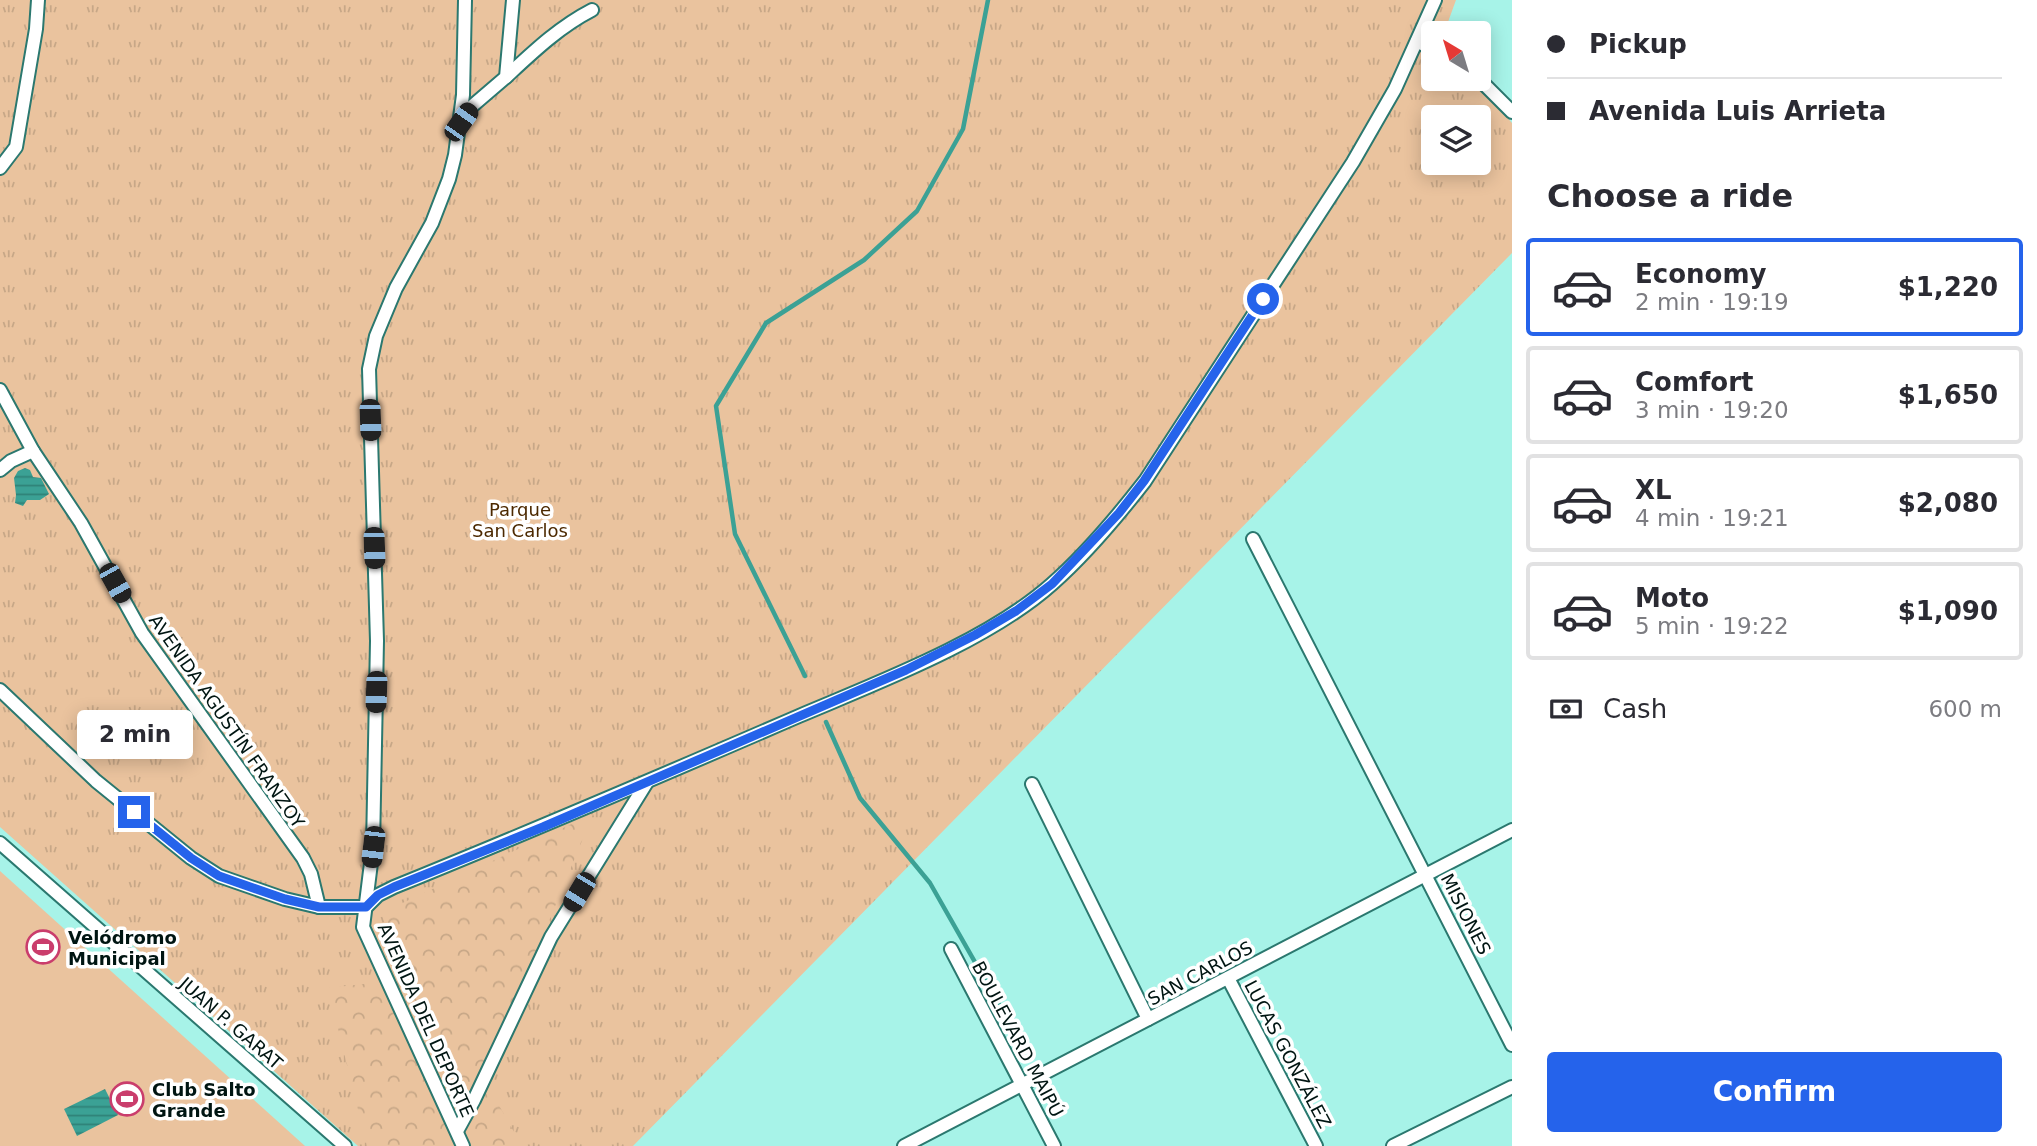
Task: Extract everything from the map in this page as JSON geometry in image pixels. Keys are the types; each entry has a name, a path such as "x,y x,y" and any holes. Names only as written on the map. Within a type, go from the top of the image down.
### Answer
{"street":[{"path":"0,168 16,147 36,29 38,0"},
{"path":"456,155 463,95 465,0"},
{"path":"506,77 513,0"},
{"path":"0,690 96,781 191,858 219,876 285,899 319,907 366,907 378,895 394,887 543,827 906,670 1016,611 1052,584 1119,513 1144,481 1353,162 1395,89 1435,0"},
{"path":"456,155 461,122 471,107 550,37 574,19 592,10"},
{"path":"1417,41 1421,43"},
{"path":"1491,91 1512,112"},
{"name":"AVENIDA DEL DEPORTE","path":"456,155 432,223 396,288 376,336 369,369 377,641 373,847 363,927 463,1146"},
{"name":"AVENIDA AGUSTÍN FRANZOY","path":"0,390 33,451 81,523 142,633 303,858 311,874 319,907"},
{"path":"0,470 11,461 33,451"},
{"name":"MISIONES","path":"1253,539 1512,1045"},
{"path":"457,1131 551,937 648,782"},
{"path":"1032,784 1148,1019"},
{"name":"SAN CARLOS","path":"904,1146 1512,830"},
{"name":"JUAN P. GARAT","path":"0,843 345,1146"},
{"name":"BOULEVARD MAIPÚ","path":"951,949 1054,1146"},
{"name":"LUCAS GONZÁLEZ","path":"1228,978 1316,1146"},
{"path":"1393,1146 1512,1087"}],"green space":[{"name":"Parque San Carlos","path":"0,0 1456,0 1448,21 1421,21 1421,91 1484,91 1512,123 1512,253 633,1146 358,1146 0,827"},
{"path":"593,814 484,1079 522,1146 367,1146 328,988 408,979 381,913"},
{"name":"Club Salto Grande","path":"0,871 305,1146 0,1146"}],"shaded area":[{"path":"25,468 30,470 33,477 41,478 49,494 40,500 27,500 23,506 15,503 14,478 18,471"},
{"path":"105,1089 118,1115 77,1136 64,1109"}],"waterway":[{"path":"805,676 735,534 716,406 766,323 864,260 917,211 963,129 988,0"},
{"path":"826,722 860,798 930,883 1017,1036"}],"place":[{"name":"Velódromo Municipal","path":"43,947"},
{"name":"Club Salto Grande","path":"127,1099"}],"route":[{"path":"134,812 191,858 219,876 285,899 319,907 366,907 378,895 394,887 543,827 906,670 1016,611 1052,584 1119,513 1144,481 1263,299"}]}
